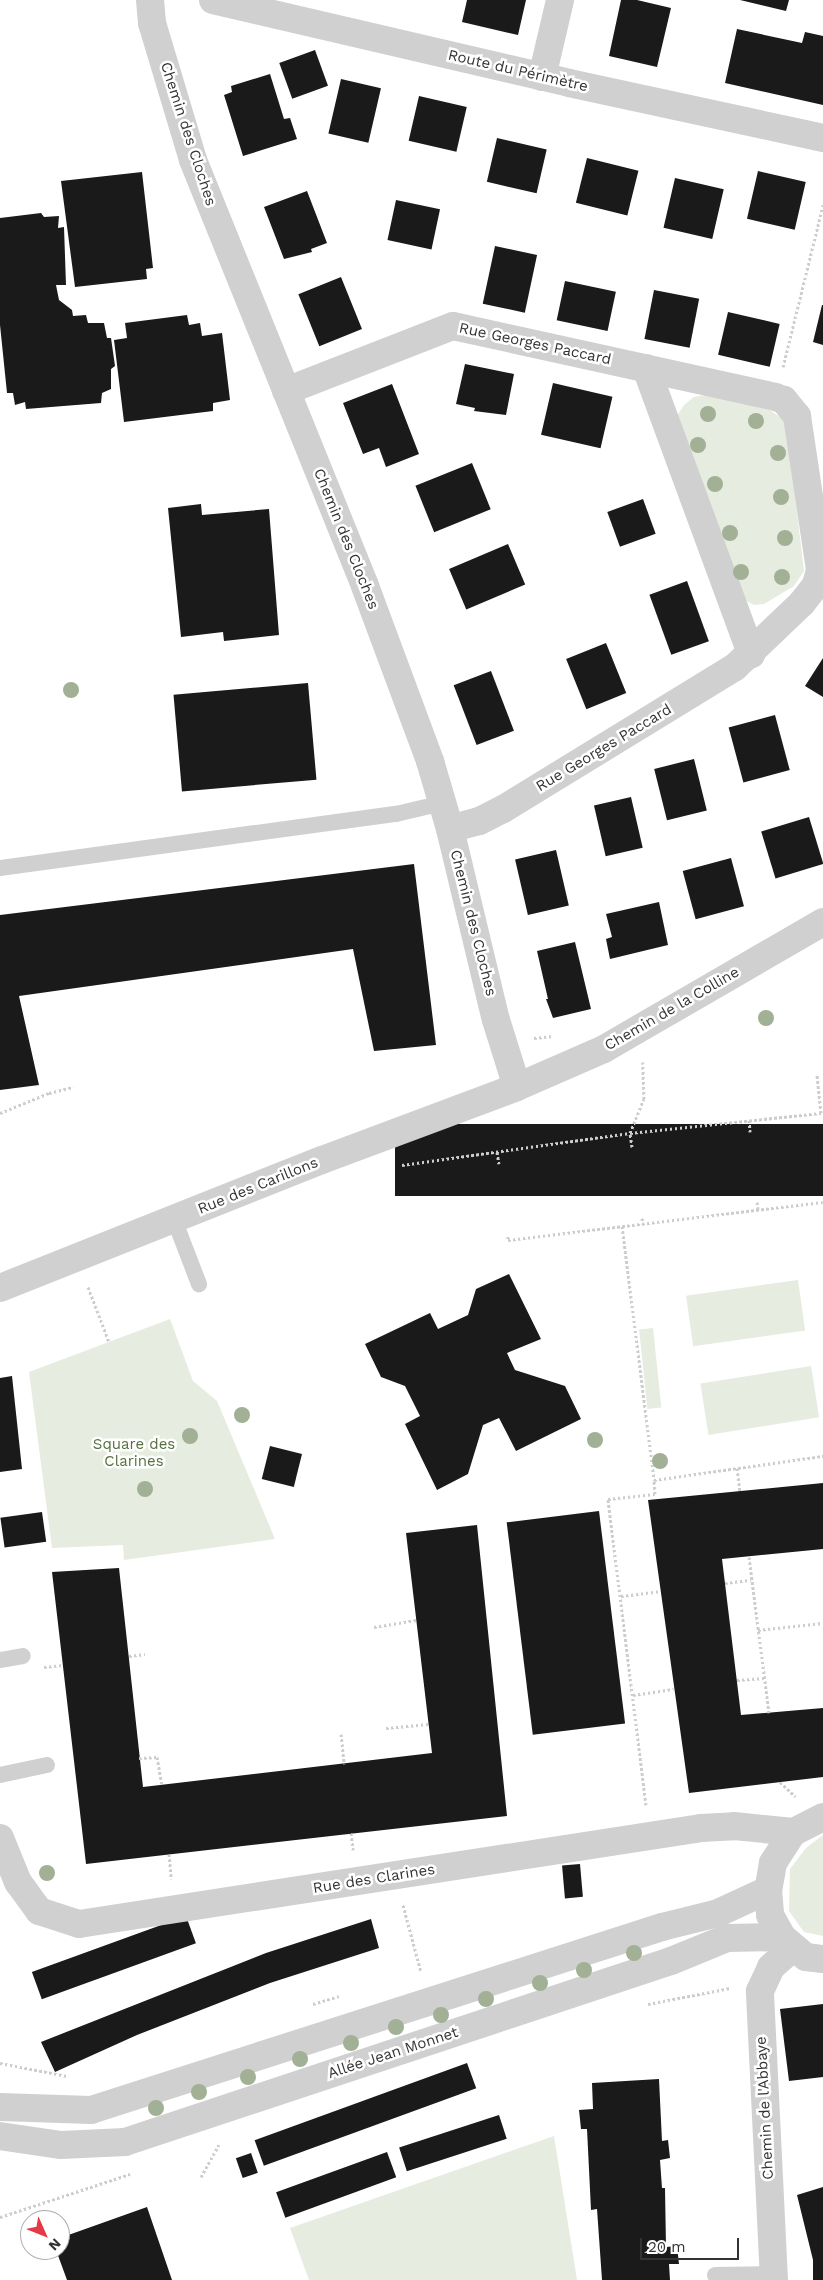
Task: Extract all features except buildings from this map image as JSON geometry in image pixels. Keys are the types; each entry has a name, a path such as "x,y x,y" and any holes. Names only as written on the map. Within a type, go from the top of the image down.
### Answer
{"street":[{"name":"Chemin des Cloches","path":"150,0 152,23 193,160 390,649 446,816 496,1020 517,1088"},
{"name":"Route du Périmètre","path":"214,0 542,77 823,138"},
{"path":"542,77 560,0"},
{"name":"Rue Georges Paccard","path":"286,391 454,326 775,397 792,407 796,416 820,570 816,585 802,603 735,668 504,809 446,816"},
{"path":"646,368 751,654"},
{"name":"Chemin de la Colline","path":"517,1088 604,1049 823,922"},
{"name":"Rue des Carillons","path":"0,1288 174,1219 517,1088"},
{"path":"823,1817 793,1832 773,1863 768,1890 770,1914 788,1943 806,1957 823,1959"},
{"name":"Rue des Clarines","path":"0,1838 18,1882 40,1911 79,1924 734,1826 793,1832"},
{"path":"0,2107 91,2110 662,1927 718,1913 768,1890"},
{"name":"Allée Jean Monnet","path":"0,2136 61,2145 125,2142 671,1961 727,1938 788,1943"},
{"name":"Chemin de l'Abbaye","path":"774,2277 760,1991 770,1968 788,1943"}],"lane":[{"path":"0,868 396,814 446,816"},
{"path":"174,1219 199,1284"},
{"path":"0,1660 23,1656"},
{"path":"0,1775 47,1765"},
{"path":"715,2275 774,2277"}],"path":[{"path":"775,397 823,205"},
{"path":"632,1147 630,1133 644,1098 645,1068"},
{"path":"394,1166 630,1133 821,1113 818,1074"},
{"path":"0,1113 49,1093 73,1087"},
{"path":"749,1120 750,1132"},
{"path":"497,1152 499,1164"},
{"path":"757,1202 758,1210"},
{"path":"508,1236 508,1240 823,1202"},
{"path":"642,1218 643,1224"},
{"path":"622,1226 655,1494 608,1499 650,1838"},
{"path":"77,1258 109,1342"},
{"path":"654,1480 823,1456"},
{"path":"737,1468 740,1491"},
{"path":"749,1557 769,1714"},
{"path":"725,1583 752,1580"},
{"path":"620,1596 660,1590"},
{"path":"374,1627 416,1620"},
{"path":"758,1630 823,1623"},
{"path":"129,1656 145,1654"},
{"path":"737,1680 764,1678"},
{"path":"633,1695 674,1689"},
{"path":"386,1728 429,1724"},
{"path":"341,1734 344,1764"},
{"path":"140,1758 158,1757 162,1784"},
{"path":"396,1876 429,2002"},
{"path":"685,1995 727,1988 760,1991"},
{"path":"201,2177 223,2138"}],"green space":[{"path":"705,395 765,407 783,419 787,429 804,571 794,586 764,604 754,605 745,600 677,416 684,405 694,397"},
{"path":"798,1280 805,1331 693,1346 686,1296"},
{"name":"Square des Clarines","path":"170,1319 193,1381 217,1401 275,1539 124,1560 123,1545 52,1548 29,1372"},
{"path":"653,1328 661,1408 647,1409 639,1329"},
{"path":"811,1366 819,1417 709,1435 700,1384"},
{"path":"823,1835 823,1936 804,1932 789,1911 790,1869 806,1848"},
{"path":"554,2136 577,2280 309,2280 290,2228"}]}
